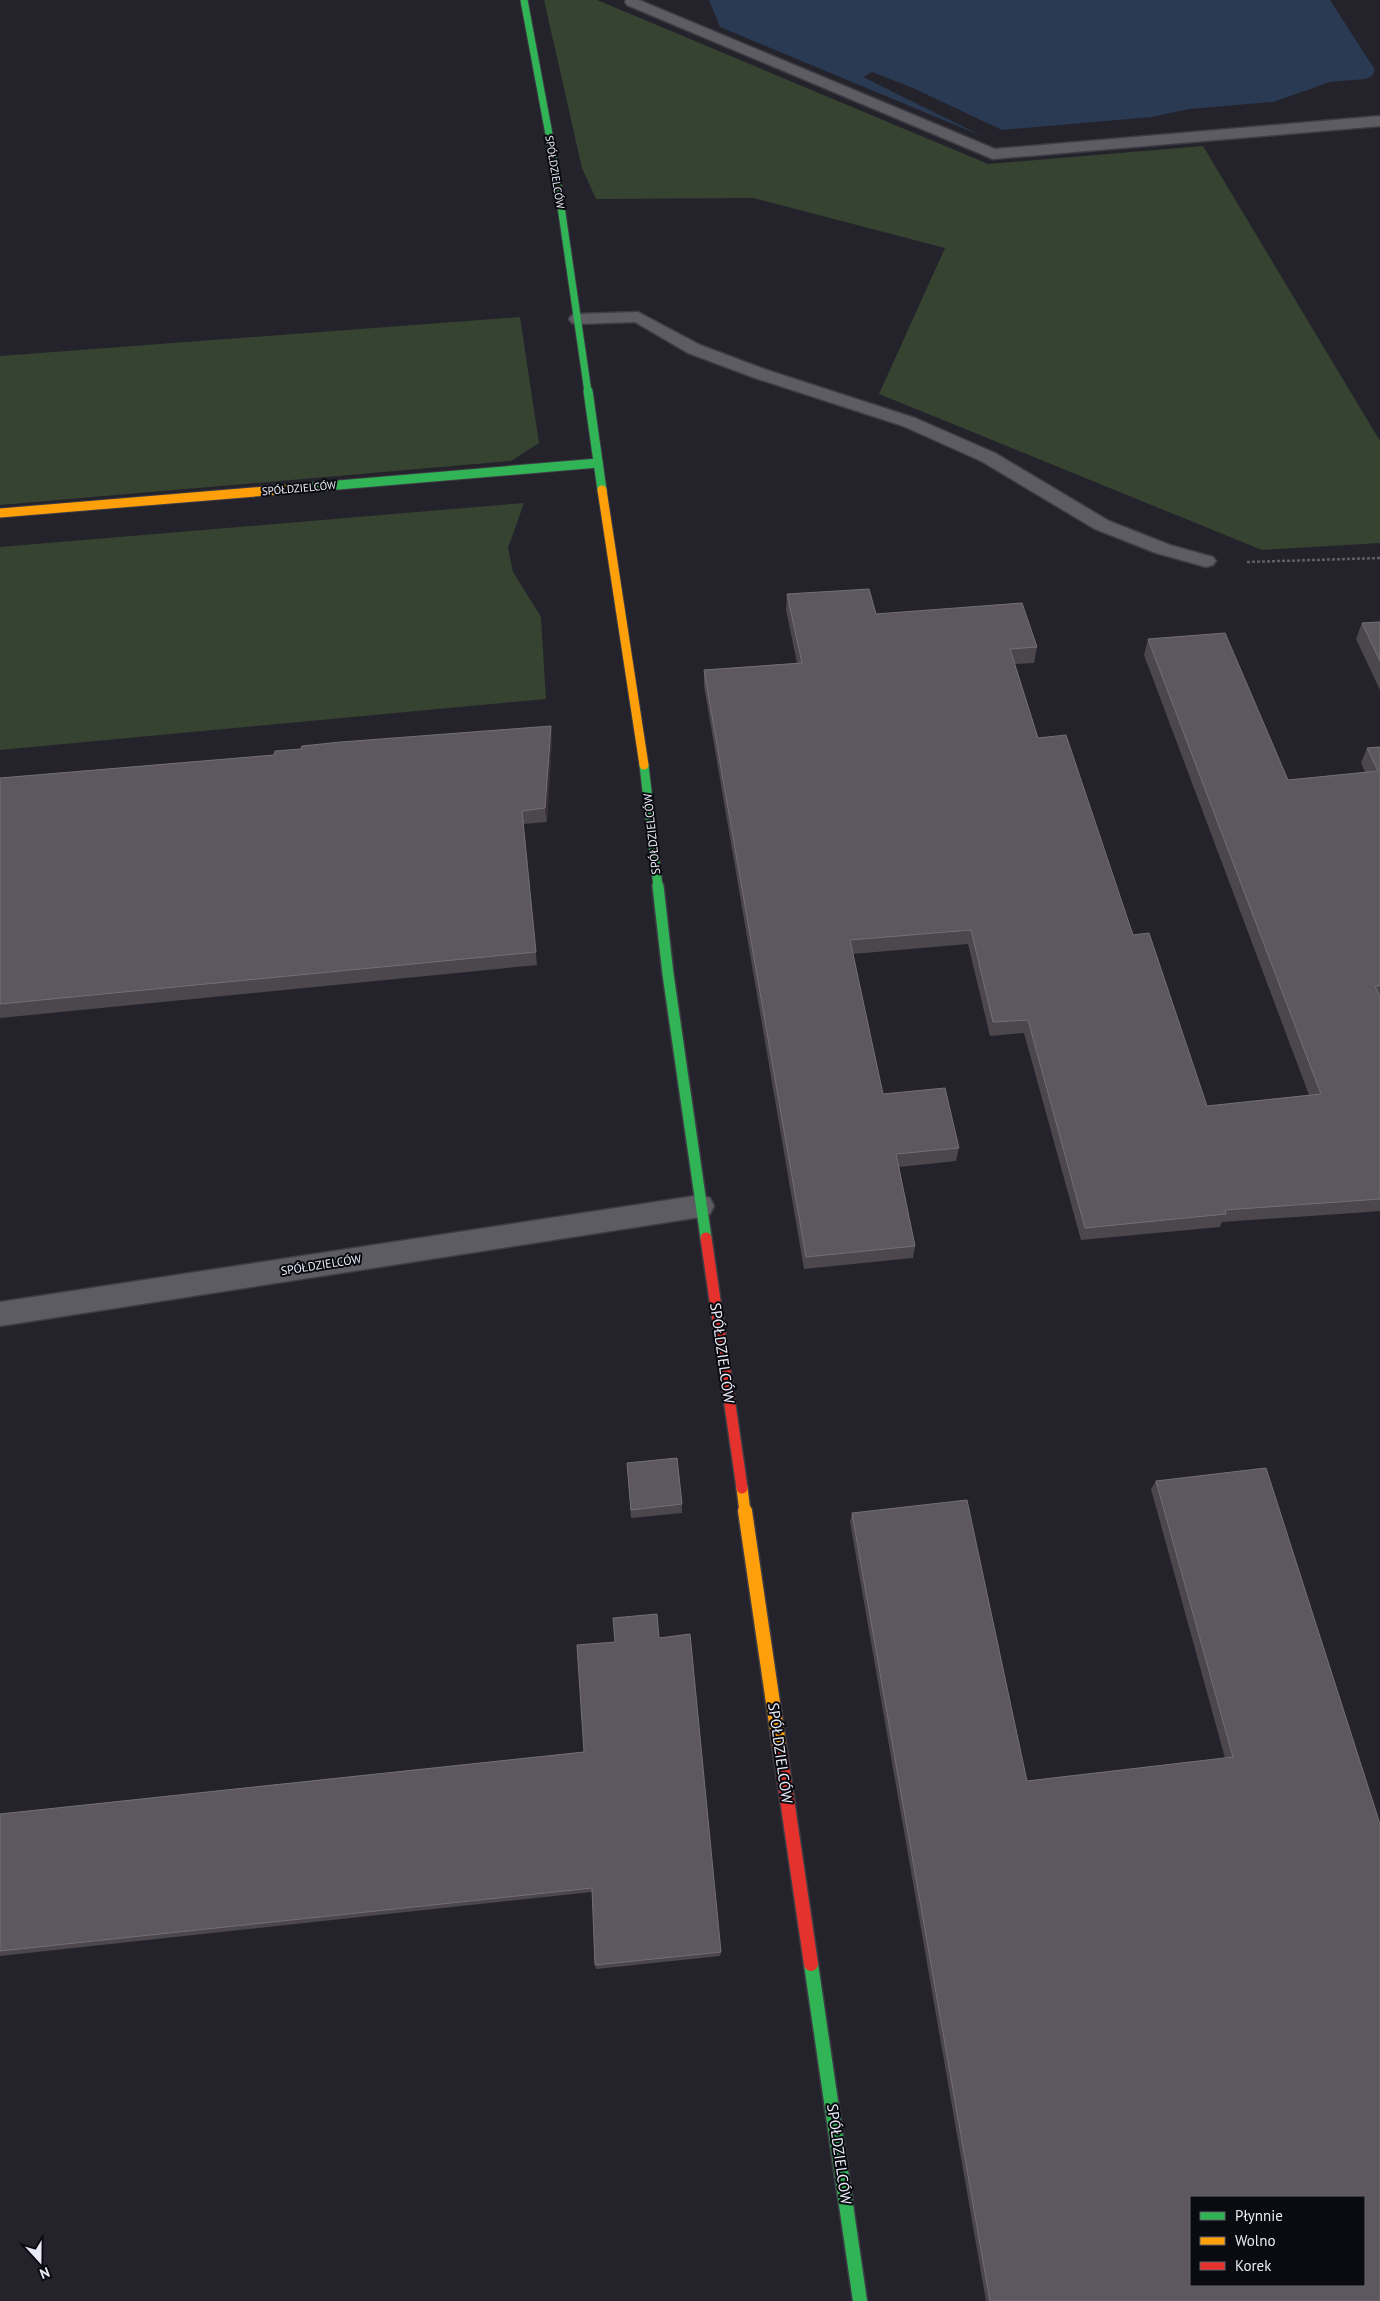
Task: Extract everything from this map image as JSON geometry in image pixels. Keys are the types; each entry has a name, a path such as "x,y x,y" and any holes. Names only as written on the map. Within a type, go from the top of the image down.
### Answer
{"street":[{"name":"SPÓŁDZIELCÓW","path":"524,0 556,172 598,463 621,605 649,802 668,974 700,1206 860,2301"},
{"name":"SPÓŁDZIELCÓW","path":"0,513 598,463"}],"lane":[{"path":"632,2 992,154 1380,121"},
{"path":"578,319 638,317 694,349 761,374 909,422 988,457 1102,525 1163,549 1206,561"},
{"name":"SPÓŁDZIELCÓW","path":"0,1314 700,1206"}],"path":[{"path":"1206,561 1264,562 1380,558"}],"green space":[{"path":"544,0 597,0 988,164 1203,146 1380,441 1380,543 1262,550 879,394 945,248 753,198 596,199 582,168"},
{"path":"520,317 539,443 511,461 0,505 0,356"},
{"path":"524,503 508,548 513,572 541,617 546,699 0,750 0,547"}],"water":[{"path":"709,0 1330,0 1375,70 1372,76 1365,79 1330,82 1273,102 1189,109 1152,117 1002,130 913,88 872,72 863,77 984,137 720,27"}],"building":[{"path":"869,589 876,614 1022,603 1037,647 1010,649 1038,738 1066,735 1133,935 1149,933 1207,1106 1321,1094 1148,639 1225,633 1288,780 1378,771 1367,748 1380,747 1380,986 1375,986 1380,997 1380,1199 1225,1210 1226,1214 1085,1228 1028,1020 993,1022 971,930 850,940 883,1094 945,1088 959,1148 896,1154 915,1246 806,1257 704,670 802,663 787,594"},
{"path":"1380,622 1380,661 1362,623"},
{"path":"551,726 545,808 522,811 536,952 0,1004 0,778 274,755 275,751 301,749 302,746 341,742"},
{"path":"677,1458 682,1504 631,1510 627,1463"},
{"path":"1266,1468 1380,1824 1380,2301 990,2301 852,1513 967,1500 1027,1781 1233,1757 1156,1481"},
{"path":"657,1614 659,1638 690,1634 721,1952 595,1965 592,1888 0,1951 0,1814 584,1752 577,1645 615,1642 613,1618"}],"traffic: fast":[{"path":"524,0 556,172 602,490"},
{"path":"291,489 598,463"},
{"path":"644,765 668,974 706,1238"},
{"path":"811,1964 860,2301"}],"traffic: slow":[{"path":"0,513 291,489"},
{"path":"602,490 644,765"},
{"path":"742,1488 780,1751"}],"traffic: jam":[{"path":"706,1238 742,1488"},
{"path":"780,1751 811,1964"}]}
